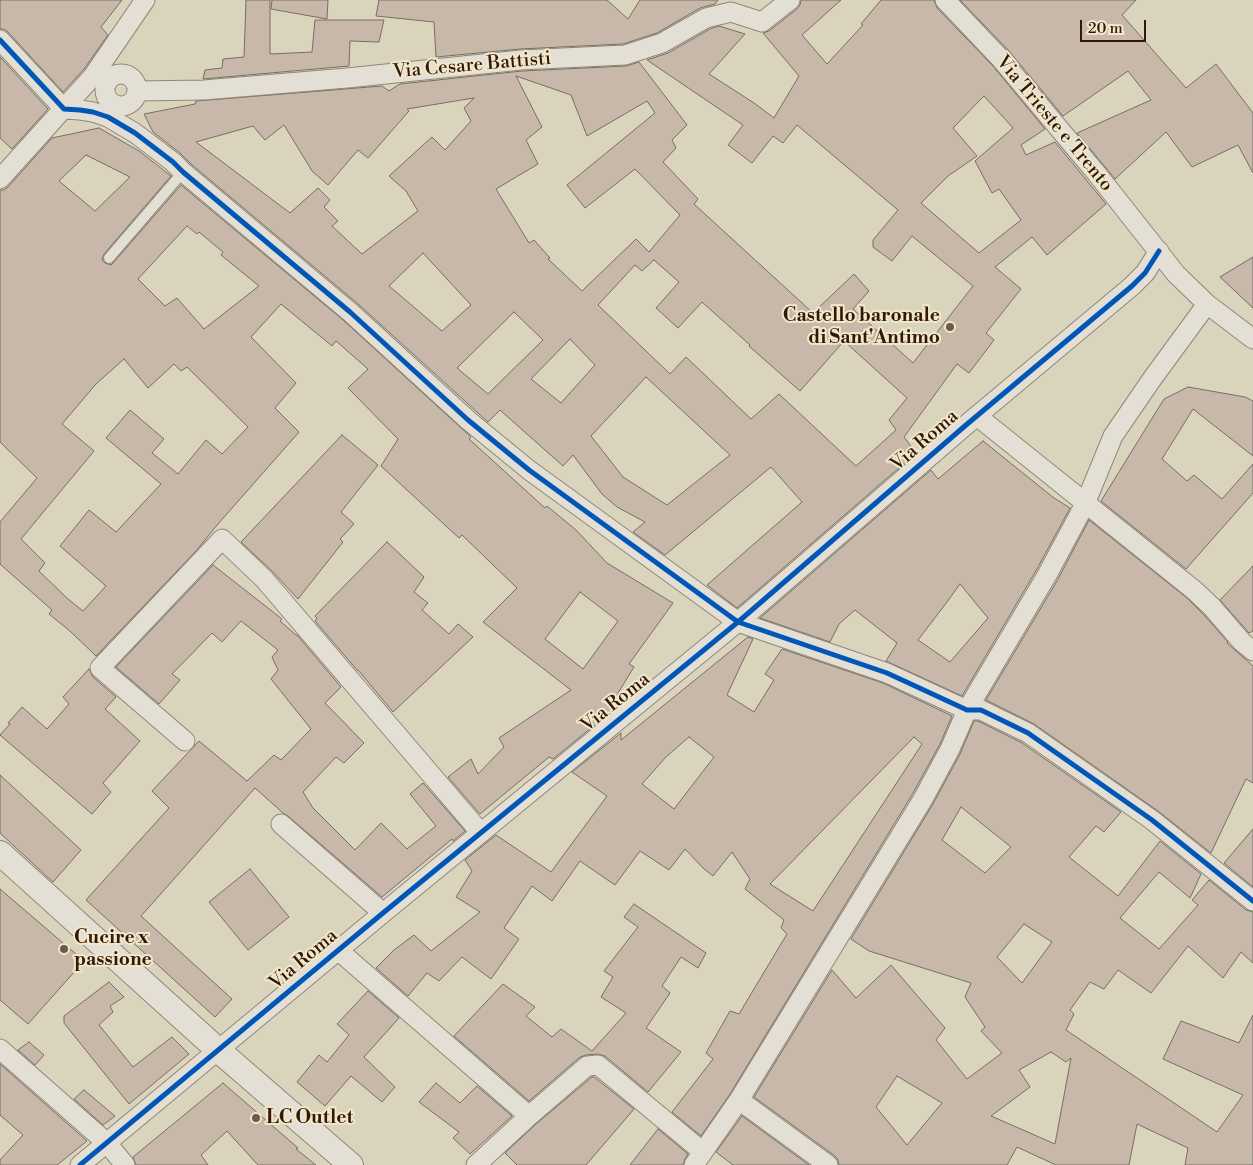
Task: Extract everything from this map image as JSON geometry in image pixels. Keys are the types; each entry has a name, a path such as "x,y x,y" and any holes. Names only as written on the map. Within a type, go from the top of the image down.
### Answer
{"street":[{"path":"0,180 64,109 100,79 144,0"},
{"name":"Via Cesare Battisti","path":"131,98 521,60 625,55 662,43 706,18 731,12 762,22 790,0"},
{"name":"Via Trieste e Trento","path":"945,0 1000,58 1097,174 1176,274 1207,304 1253,339"},
{"path":"0,40 64,109 93,112 108,117 135,133 350,312 468,420 529,470 738,622 887,674 967,710 981,710 1028,733 1152,820 1253,901"},
{"path":"100,79 111,78 120,74 134,80 136,85 131,98 135,133"},
{"path":"100,79 106,87 110,101 119,105 131,98"},
{"name":"Via Roma","path":"80,1165 738,622 977,416 1132,286 1145,273 1159,251"},
{"path":"483,1162 528,1116 587,1066 598,1065 698,1158 739,1100 923,799 950,749 967,710 1047,575 1085,504 1113,436 1207,304"},
{"path":"977,416 1194,590 1212,606 1242,642 1253,652"},
{"path":"185,742 100,668 222,539 264,579 481,833"},
{"path":"280,824 384,913"},
{"path":"0,853 218,1050 351,1165"},
{"path":"339,951 528,1116"},
{"path":"0,1049 108,1143 125,1165"},
{"path":"739,1100 828,1165"}],"lane":[{"path":"109,258 183,172"}],"building":[{"path":"0,0 122,0 101,27 108,35 84,69 63,92 8,32 0,29"},
{"path":"246,0 270,0 270,54 312,52 315,20 384,20 379,42 350,41 349,66 203,79 205,70 222,68 223,59 244,57"},
{"path":"272,0 328,0 327,19 271,9"},
{"path":"379,0 607,0 628,19 640,0 718,0 715,4 700,8 657,33 623,44 520,49 436,57 434,22 376,16"},
{"path":"801,0 841,0 802,35 827,64 863,25 861,24 881,0 934,0 937,8 992,65 1045,129 1021,145 1026,155 1055,142 1106,204 1047,255 1032,237 995,267 1021,289 986,333 994,340 969,373 957,364 904,437 916,453 737,608 707,585 802,502 771,467 665,555 633,532 645,522 617,507 602,494 573,455 563,466 500,410 488,422 357,303 153,132 144,114 195,104 196,101 382,86 389,91 400,84 522,71 626,66 639,62 687,125 672,140 676,148 663,162 698,199 694,204 813,313 854,274 869,291 853,309 913,363 973,286 912,236 892,261 873,247 873,240 898,210 797,125 783,143 773,136 752,163 728,145 743,125 647,60 668,53 710,29 719,26 745,34 709,74 774,118 799,76 763,33 769,31 800,5","holes":["516,76 571,95 587,136 647,101 655,113 567,185 585,208 635,169 680,215 649,252 636,239 582,291 548,259 550,258 534,240 529,243 496,189 538,164 526,140 542,127","984,96 1013,128 975,161 992,193 999,189 1021,220 979,253 921,203 948,176 977,156 953,128","474,98 464,108 471,121 445,150 432,137 389,176 406,191 418,211 362,254 332,226 338,221 324,207 330,200 318,188 290,213 196,142 253,126 265,140 284,125 312,171 328,185 358,150 368,158 409,111 407,109","423,253 471,305 442,331 389,286","654,260 679,282 656,308 678,328 702,302 800,391 844,341 907,398 889,420 896,430 856,466 779,394 751,419 686,357 670,374 598,305 635,265 642,271","514,312 543,340 488,394 457,368","570,339 595,365 561,403 531,379","646,377 730,455 667,505 623,477 591,436"]},
{"path":"960,0 1136,0 1122,15 1186,88 1216,64 1253,113 1253,173 1238,145 1192,167 1166,132 1115,179 1077,133 1151,100 1128,71 1063,116 1009,51"},
{"path":"0,57 48,109 12,149 0,138"},
{"path":"99,128 139,151 171,176 104,254 102,260 105,263 111,265 114,262 181,185 343,320 471,437 469,439 545,508 547,506 576,530 607,563 673,603 629,664 634,667 618,693 619,705 553,759 549,757 480,814 448,777 471,759 478,774 504,747 499,738 571,690 483,622 517,588 462,535 459,538 381,466 398,439 348,388 368,369 336,341 332,346 281,304 251,337 296,383 275,408 299,432 196,551 96,656 49,614 52,610 0,564 0,522 37,478 0,442 0,190 8,187 52,138","holes":["86,155 130,177 95,211 59,181","187,226 197,234 199,232 223,252 221,255 259,286 204,329 177,298 165,306 138,279","124,359 148,388 174,364 181,371 187,367 248,427 222,454 206,440 178,474 152,453 164,439 130,410 106,438 161,484 116,532 89,510 60,546 106,586 83,611 39,571 45,563 21,539 94,451 62,424 96,384","580,592 618,621 583,669 545,639"]},
{"path":"1253,257 1253,308 1220,277"},
{"path":"1188,387 1245,397 1253,401 1253,456 1193,409 1162,459 1187,481 1194,475 1222,499 1253,464 1253,493 1186,569 1101,501 1164,399"},
{"path":"342,435 378,465 341,512 354,524 340,539 343,542 298,599 241,542"},
{"path":"983,441 1054,498 1070,508 1037,569 962,696 886,661 897,643 855,610 839,624 830,642 760,618 931,470 938,479","holes":["960,584 988,618 950,662 918,640"]},
{"path":"1089,520 1187,598 1227,643 1253,666 1253,783 1246,779 1211,853 1158,811 1034,724 986,700 1057,581"},
{"path":"387,542 424,577 414,592 428,603 422,610 449,634 458,624 473,637 393,712 315,621 317,618 315,616"},
{"path":"213,565 282,619 280,621 297,635 341,687 325,703 364,743 344,763 336,757 303,792 313,808 355,850 381,823 407,849 436,826 410,794 423,783 465,831 453,841 452,839 382,897 255,788 141,916 232,999 215,1017 86,900 169,808 152,791 199,741 247,781 274,755 281,760 311,729 271,679 278,670 272,657 278,650 241,621 222,642 212,633 172,674 180,680 159,704 116,667"},
{"path":"1253,566 1253,631 1249,633 1220,600"},
{"path":"748,637 753,639 727,695 754,712 774,680 765,674 782,649 883,683 952,716 940,744 913,793 730,1094 701,1136 672,1112 713,1059 706,1053 730,1011 739,1014 787,934 781,928 784,920 745,889 750,879 732,852 713,876 685,849 669,870 640,851 615,885 580,861 552,901 532,886 504,928 519,939 491,979 462,957 439,981 427,973 408,996 376,968 394,950 414,935 431,951 480,912 456,897 472,871 465,860 496,835 551,872 607,796 572,772 621,733 621,740","holes":["689,737 714,757 674,809 642,784 666,757","914,737 922,744 813,911 770,884"]},
{"path":"89,669 93,677 116,697 105,709 140,741 103,783 111,792 92,814 0,735 22,707 47,729 69,704 63,697"},
{"path":"974,721 978,721 1022,743 1121,812 1104,832 1096,826 1069,857 1118,896 1160,841 1201,874 1190,898 1159,872 1120,918 1159,949 1198,905 1192,900 1209,880 1246,910 1253,912 1253,963 1241,952 1223,978 1188,946 1151,993 1118,970 1104,989 1090,982 1070,1010 1074,1014 1066,1030 1217,1132 1243,1095 1163,1059 1181,1021 1239,1043 1253,1015 1253,1165 1185,1165 1188,1148 1137,1124 1129,1165 1056,1165 1017,1147 1007,1165 839,1165 835,1156 754,1097 832,970 856,998 891,965 945,1028 936,1040 967,1079 1002,1053 981,1031 985,1027 965,997 971,983 869,951 851,939 933,804 960,754","holes":["961,807 1011,847 985,873 942,840","1024,924 1052,942 1022,983 997,957","1051,1052 1066,1062 1071,1058 1055,1144 991,1116 1030,1087 1019,1070","897,1076 942,1103 907,1145 876,1107"]},
{"path":"0,775 81,850 53,882 0,833"},
{"path":"1253,829 1253,887 1224,863"},
{"path":"250,869 289,917 248,950 209,902"},
{"path":"0,889 84,961 28,1024 0,1000"},
{"path":"634,904 706,953 698,968 681,957 662,986 670,993 646,1028 681,1052 648,1092 605,1056 597,1054 580,1057 529,1101 454,1036 503,984 535,1007 526,1016 552,1037 561,1029 592,1051 626,1013 601,997 613,977 604,971 638,927 624,917"},
{"path":"109,982 124,997 110,1006 113,1012 99,1025 133,1067 172,1037 189,1054 129,1104 64,1023 64,1016"},
{"path":"368,991 399,1018 364,1057 395,1087 382,1102 351,1076 325,1106 297,1082 319,1055 327,1062 349,1035 337,1024"},
{"path":"29,1042 44,1055 35,1065 18,1050"},
{"path":"0,1064 87,1141 57,1165 0,1165 0,1160 23,1135 0,1115"},
{"path":"592,1077 634,1109 586,1165 517,1165 505,1153"},
{"path":"223,1083 316,1165 258,1165 227,1131 201,1155 208,1165 136,1165 133,1157"},
{"path":"436,1083 460,1103 477,1086 512,1116 470,1154 453,1138 459,1132 419,1102"},
{"path":"84,1090 115,1116 103,1125 74,1099"},
{"path":"742,1116 809,1165 733,1165 716,1152"},
{"path":"658,1129 688,1154 683,1165 630,1165"}],"cycle path":[{"path":"0,40 64,109 93,112 108,117 135,133 173,162 350,312 468,420 529,470 738,622 887,673 967,710 981,710 1028,733 1152,820 1253,901"},
{"path":"80,1165 383,913 738,622 966,425 1132,286 1145,273 1159,251"}],"place":[{"name":"Castello baronale di Sant'Antimo","path":"950,327"},
{"name":"Cucire x passione","path":"64,949"},
{"name":"LC Outlet","path":"256,1118"}]}
